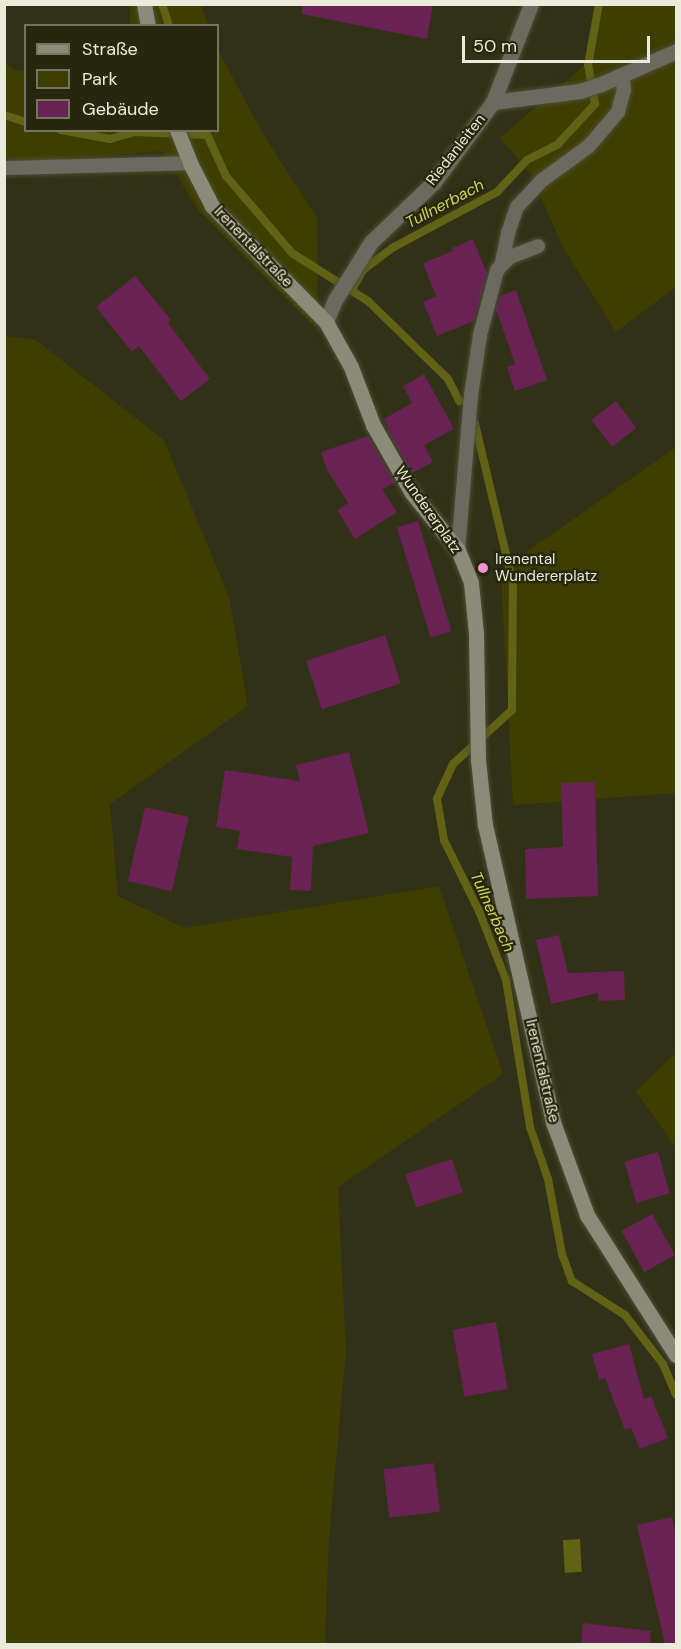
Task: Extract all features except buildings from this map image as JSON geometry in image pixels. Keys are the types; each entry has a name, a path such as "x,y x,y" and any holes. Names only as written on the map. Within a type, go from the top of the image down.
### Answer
{"street":[{"path":"144,4 148,24"},
{"path":"493,102 531,4"},
{"name":"Riedanleiten","path":"326,322 335,300 371,242 434,182 493,102 580,91 676,51"},
{"name":"Irenentalstraße","path":"178,132 183,149 212,206 326,322"},
{"name":"Wundererplatz","path":"326,322 351,367 373,425 412,493 458,550 471,583 476,633 478,760"},
{"name":"Irenentalstraße","path":"478,760 485,825 561,1148 587,1215 676,1355"}],"lane":[{"path":"458,550 472,386 480,335 497,270 502,262 507,233 517,207 541,181 589,146 618,112 624,90 622,75"},
{"path":"4,168 190,163"},
{"path":"502,262 538,246"}],"green space":[{"path":"130,4 201,5 208,24 130,24"},
{"path":"599,5 676,5 676,287 616,332 563,247 530,173 500,138 589,61"},
{"path":"219,52 263,134 317,218 318,330 197,209 162,151 38,162 5,158 4,62 14,70 24,71 24,132 219,132"},
{"path":"5,336 36,340 164,440 229,597 248,706 110,804 118,896 184,928 439,886 503,1074 338,1187 346,1351 329,1538 325,1644 5,1644"},
{"path":"676,447 676,793 513,805 501,570"},
{"path":"673,1055 676,1057 676,1148 636,1091"}],"shaded area":[{"path":"580,1539 582,1572 565,1573 563,1540"}],"waterway":[{"path":"162,4 168,24"},
{"name":"Tullnerbach","path":"351,291 363,270 392,248 497,192 527,160 557,145 595,104 588,65 599,4"},
{"path":"4,115 24,121"},
{"path":"72,132 110,139 135,132"},
{"path":"135,132 207,135"},
{"path":"206,132 226,176 292,253 368,301 448,379 459,401"},
{"name":"Tullnerbach","path":"475,424 513,584 512,710 453,764 437,799 444,840 479,911 506,980 530,1127 548,1179 562,1254 572,1281 625,1315 663,1364 676,1394"}],"place":[{"name":"Irenental Wundererplatz","path":"483,568"}]}
